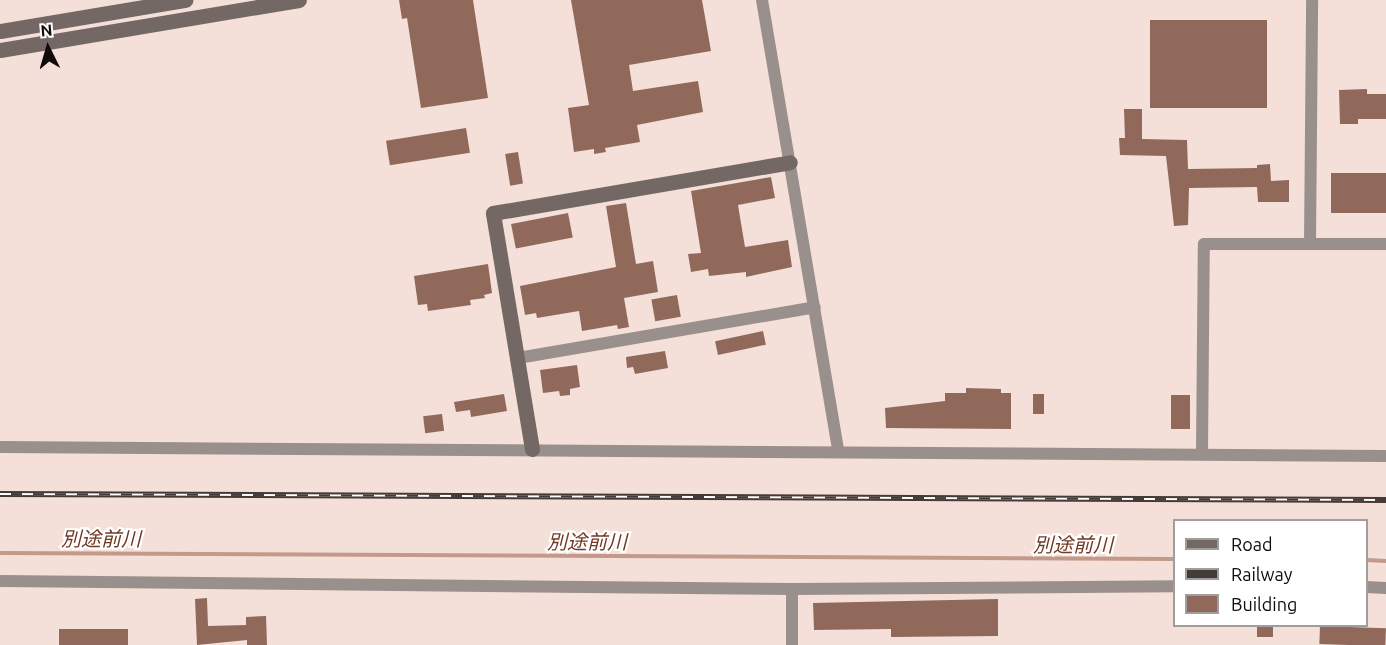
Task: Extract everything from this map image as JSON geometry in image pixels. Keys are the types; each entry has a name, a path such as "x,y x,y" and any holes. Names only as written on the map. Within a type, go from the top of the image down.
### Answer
{"street":[{"path":"0,31 185,0"},
{"path":"0,50 266,3 299,0"},
{"path":"762,0 838,452"},
{"path":"1310,244 1312,0"},
{"path":"532,449 493,213 790,162"},
{"path":"1202,453 1204,244 1386,244"},
{"path":"518,358 815,307"},
{"path":"0,447 1202,453 1386,456"},
{"path":"0,581 792,589 1173,586"},
{"path":"1368,587 1386,588"},
{"path":"792,589 792,645"}],"building":[{"path":"399,0 473,0 488,98 421,108 407,18 402,19"},
{"path":"571,0 702,0 711,51 629,65 633,91 698,81 703,112 637,125 640,142 605,148 606,152 594,154 594,149 574,152 568,108 589,105"},
{"path":"1150,20 1267,20 1267,108 1150,108"},
{"path":"1367,89 1367,94 1386,94 1386,119 1358,119 1358,124 1340,124 1339,90"},
{"path":"1124,109 1142,109 1142,139 1187,140 1188,169 1257,168 1257,165 1270,164 1271,181 1289,180 1289,202 1258,202 1257,187 1189,188 1188,225 1174,226 1166,156 1120,155 1119,138 1125,138"},
{"path":"466,128 470,153 390,165 386,141"},
{"path":"518,152 523,184 510,186 505,154"},
{"path":"1331,173 1386,173 1386,213 1331,213"},
{"path":"771,177 775,198 738,205 745,247 788,240 792,267 746,277 746,272 709,276 708,269 691,272 688,254 701,253 691,191"},
{"path":"626,203 636,264 653,261 658,292 624,298 629,327 618,329 617,325 582,331 579,311 537,318 536,313 525,315 520,286 616,267 606,206"},
{"path":"568,213 573,238 516,249 511,224"},
{"path":"488,264 492,293 484,295 485,298 470,300 471,305 428,311 427,304 418,305 414,276"},
{"path":"677,295 681,317 655,321 651,300"},
{"path":"763,331 766,345 718,355 715,341"},
{"path":"665,351 668,368 635,374 633,367 627,368 626,357"},
{"path":"577,365 580,387 570,389 570,395 560,396 559,391 543,393 540,370"},
{"path":"966,388 1001,389 1001,393 1011,393 1011,429 886,428 885,408 945,401 945,393 966,393"},
{"path":"504,394 507,411 471,417 470,410 456,412 454,402"},
{"path":"1033,394 1044,394 1044,414 1033,414"},
{"path":"1171,395 1190,395 1190,429 1171,429"},
{"path":"442,414 444,431 425,433 423,416"},
{"path":"207,598 208,626 246,625 246,617 266,616 267,645 247,645 247,640 197,645 195,599"},
{"path":"998,599 998,636 891,637 891,629 814,630 813,603"},
{"path":"1257,627 1273,627 1273,637 1257,637"},
{"path":"1320,627 1386,628 1385,645 1319,644"},
{"path":"59,629 128,629 128,645 59,645"}],"waterway":[{"name":"別途前川","path":"0,553 1173,559"},
{"name":"別途前川","path":"1368,560 1386,561"}],"railway":[{"path":"0,494 1386,500"}]}
